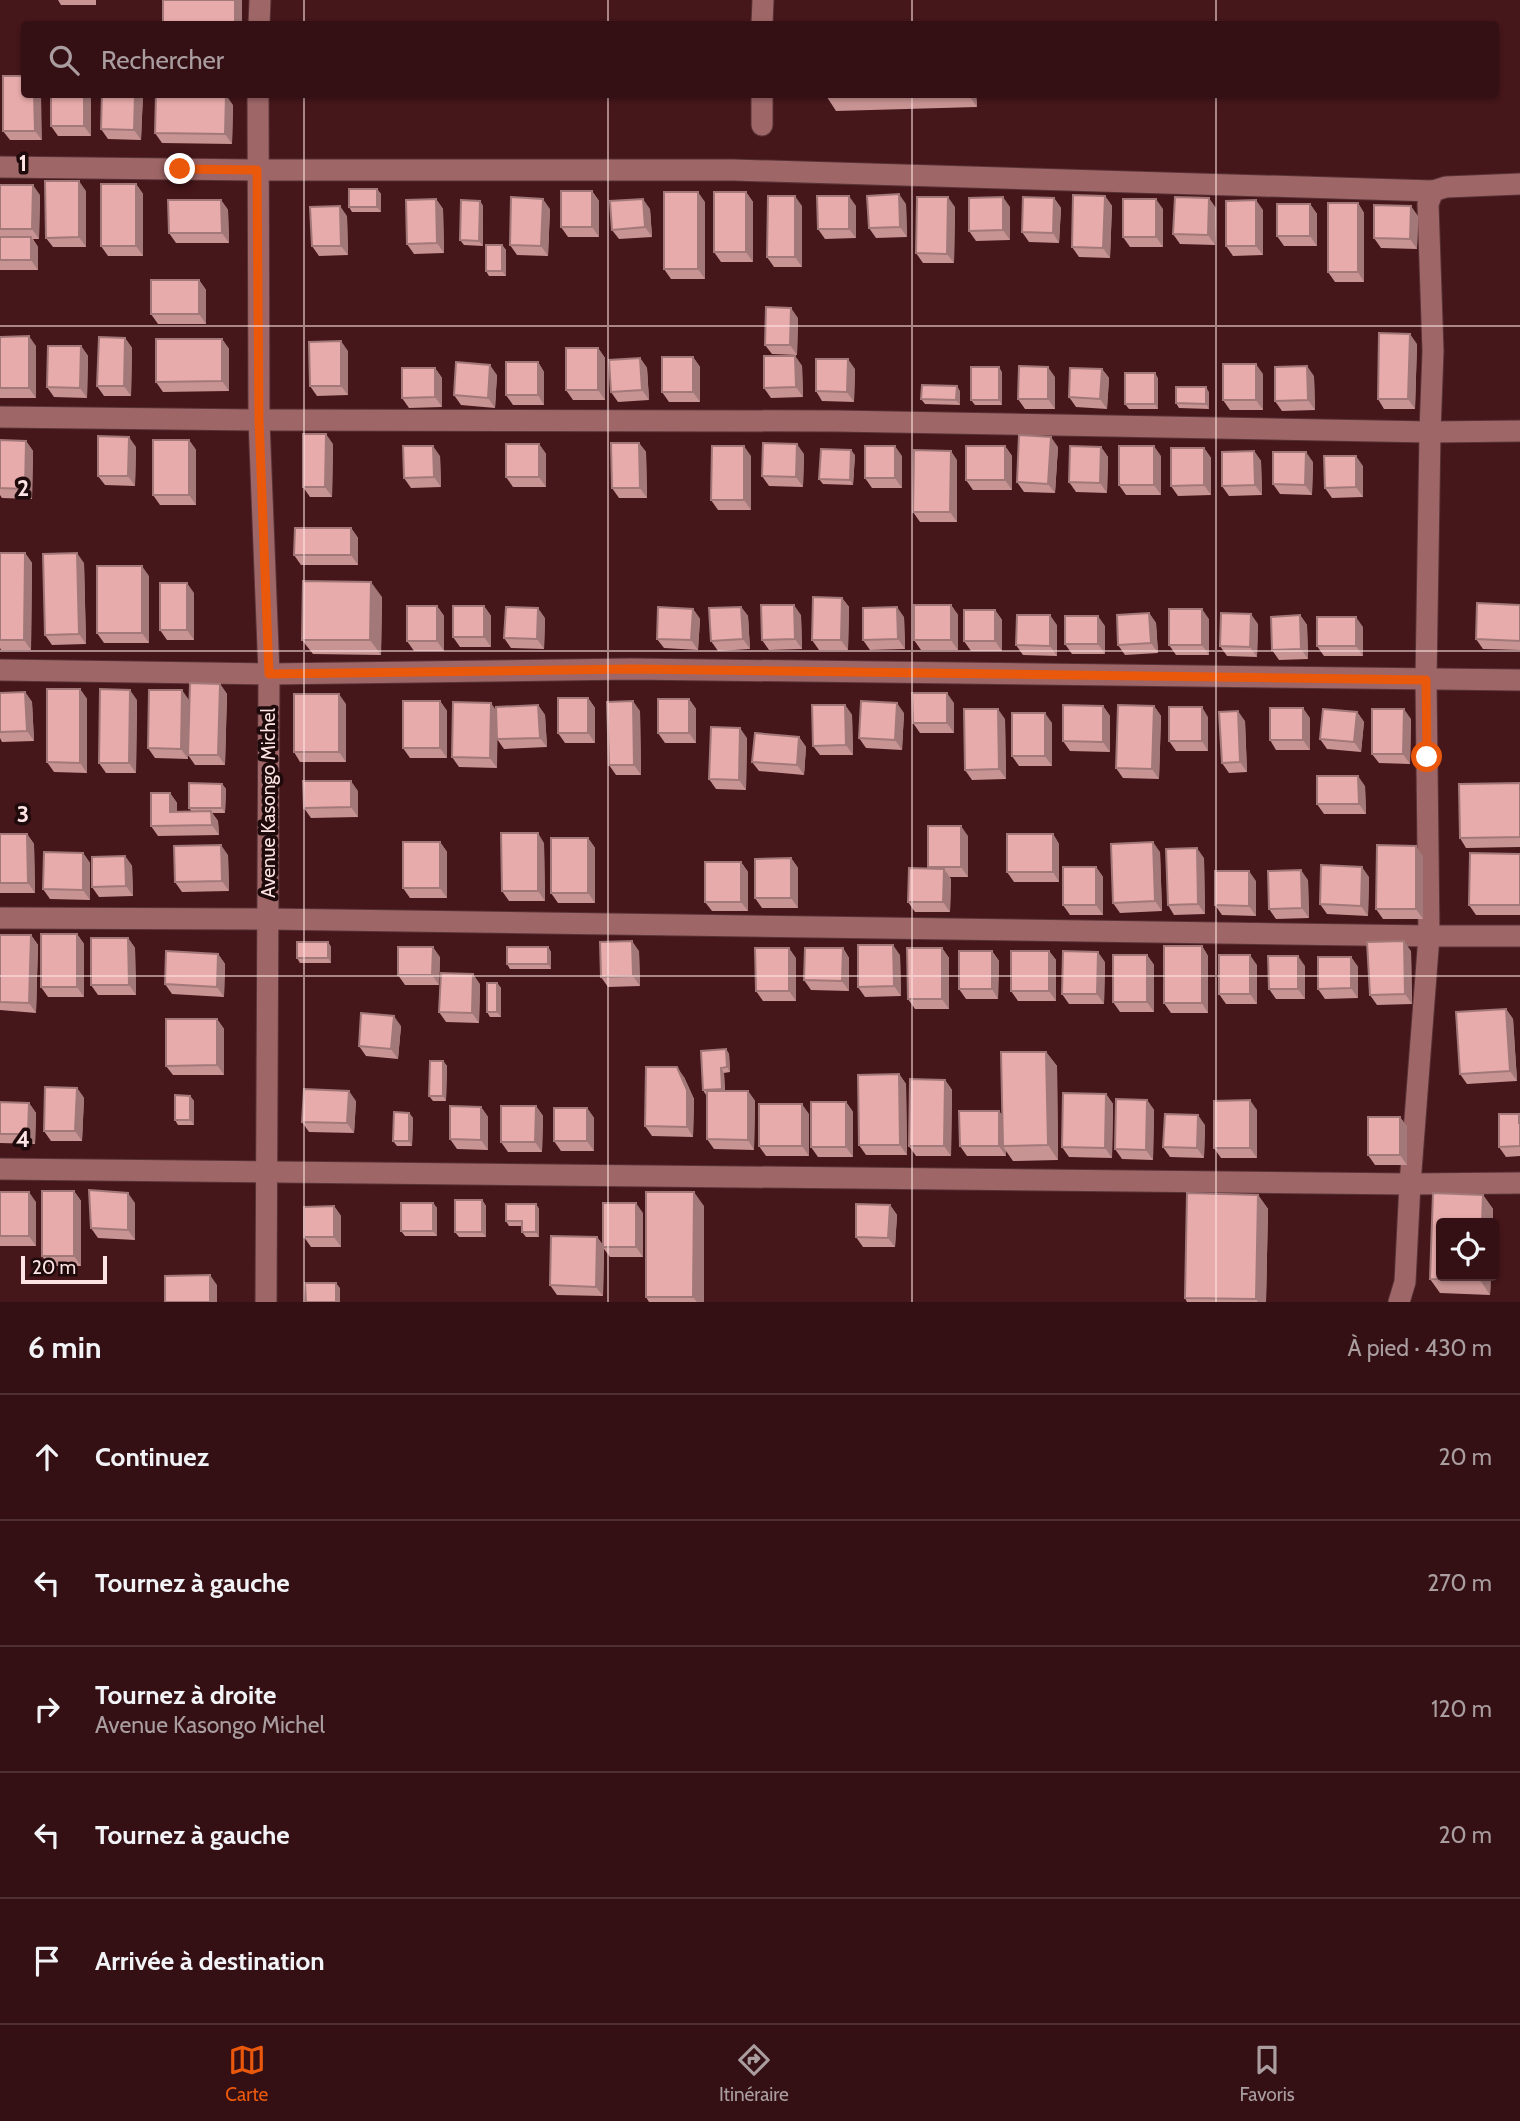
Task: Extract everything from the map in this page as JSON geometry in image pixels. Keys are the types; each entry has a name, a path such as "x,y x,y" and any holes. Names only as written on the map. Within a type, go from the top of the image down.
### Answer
{"street":[{"path":"259,21 260,0"},
{"path":"762,21 763,0"},
{"name":"Avenue Kasongo Michel","path":"258,98 259,420 269,674 267,1302"},
{"path":"762,98 762,125"},
{"path":"0,167 733,170 1433,191 1446,187 1520,184"},
{"path":"1398,1302 1405,1282 1429,936 1426,680 1433,351 1428,204 1433,191"},
{"path":"0,417 835,421 1430,432 1520,431"},
{"path":"0,670 269,674 631,669 1520,680"},
{"path":"0,918 267,919 1520,936"},
{"path":"0,1169 1520,1183"}],"building":[{"path":"163,0 235,0 235,21 163,21"},
{"path":"3,76 21,76 21,98 34,98 35,131 3,131"},
{"path":"51,98 84,98 84,126 51,126"},
{"path":"102,98 135,98 134,130 101,129"},
{"path":"156,98 226,98 225,134 155,133"},
{"path":"45,181 79,181 79,237 46,238"},
{"path":"101,184 136,184 136,246 101,246"},
{"path":"0,185 33,185 32,229 0,229"},
{"path":"349,189 377,189 377,207 349,207"},
{"path":"561,191 592,191 592,227 561,227"},
{"path":"664,192 698,192 698,269 664,269"},
{"path":"714,192 746,192 746,252 714,252"},
{"path":"899,194 900,227 869,228 867,196"},
{"path":"1073,195 1105,196 1103,248 1072,247"},
{"path":"768,196 795,196 795,257 767,257"},
{"path":"817,196 849,196 849,229 818,229"},
{"path":"511,197 543,199 541,246 510,245"},
{"path":"917,197 948,197 947,254 916,253"},
{"path":"1003,197 1003,230 969,231 969,198"},
{"path":"1023,197 1054,198 1053,233 1022,232"},
{"path":"1175,197 1209,198 1208,235 1173,234"},
{"path":"436,199 437,243 407,244 406,200"},
{"path":"643,199 645,227 612,230 610,201"},
{"path":"1123,199 1156,199 1156,237 1123,237"},
{"path":"168,200 221,200 222,233 169,233"},
{"path":"461,200 480,201 479,241 460,240"},
{"path":"1256,200 1256,246 1226,246 1226,201"},
{"path":"1328,203 1358,203 1358,272 1328,272"},
{"path":"1277,204 1310,204 1310,236 1277,236"},
{"path":"1374,205 1411,206 1410,239 1374,238"},
{"path":"340,206 341,246 312,246 310,207"},
{"path":"0,237 31,237 31,260 0,260"},
{"path":"486,245 502,245 502,271 486,271"},
{"path":"151,280 199,280 199,314 151,314"},
{"path":"766,307 791,308 790,345 765,345"},
{"path":"1379,333 1410,334 1408,399 1378,399"},
{"path":"29,336 29,388 0,388 0,337"},
{"path":"99,337 125,338 124,386 97,386"},
{"path":"156,339 222,339 222,381 156,382"},
{"path":"341,341 341,386 310,386 309,342"},
{"path":"48,346 81,346 80,388 47,387"},
{"path":"566,348 598,348 598,390 566,390"},
{"path":"764,356 795,356 796,387 764,388"},
{"path":"662,357 693,357 693,392 662,392"},
{"path":"640,358 642,390 611,392 609,360"},
{"path":"816,359 848,359 847,392 816,391"},
{"path":"456,362 490,365 488,398 454,395"},
{"path":"506,362 538,362 538,395 506,395"},
{"path":"1223,364 1256,364 1256,400 1223,400"},
{"path":"1019,366 1048,367 1048,399 1018,399"},
{"path":"1307,366 1308,400 1275,401 1275,367"},
{"path":"971,367 999,367 999,400 971,400"},
{"path":"402,368 435,368 435,397 402,398"},
{"path":"1070,368 1102,369 1100,399 1069,397"},
{"path":"1125,373 1155,373 1155,404 1125,404"},
{"path":"922,385 957,386 956,400 921,399"},
{"path":"1176,387 1206,387 1206,404 1176,403"},
{"path":"303,434 326,434 325,487 303,487"},
{"path":"1019,435 1051,437 1048,484 1017,482"},
{"path":"98,436 129,437 128,476 98,476"},
{"path":"0,440 26,441 25,489 0,488"},
{"path":"153,440 189,440 189,495 153,495"},
{"path":"611,443 639,443 640,488 612,488"},
{"path":"763,443 797,444 796,477 762,476"},
{"path":"506,444 539,444 539,477 506,477"},
{"path":"403,446 433,446 434,477 404,478"},
{"path":"712,446 744,446 744,500 711,500"},
{"path":"865,446 895,446 895,478 865,478"},
{"path":"966,446 1005,446 1005,480 966,480"},
{"path":"1070,446 1101,447 1100,483 1069,482"},
{"path":"1119,446 1154,446 1154,485 1119,485"},
{"path":"1171,448 1204,448 1204,485 1171,486"},
{"path":"821,449 851,450 850,480 819,479"},
{"path":"914,450 951,451 950,512 913,512"},
{"path":"1254,451 1255,485 1222,486 1222,452"},
{"path":"1273,452 1306,452 1305,485 1273,484"},
{"path":"1324,456 1356,456 1356,487 1325,488"},
{"path":"295,528 351,528 351,555 294,555"},
{"path":"0,553 25,553 24,640 0,640"},
{"path":"77,553 79,634 45,635 43,554"},
{"path":"97,566 142,566 142,633 97,633"},
{"path":"303,581 371,582 370,640 302,640"},
{"path":"160,583 187,583 187,630 160,630"},
{"path":"813,597 842,598 841,640 812,640"},
{"path":"1477,603 1520,605 1520,641 1476,639"},
{"path":"761,605 794,605 795,639 762,640"},
{"path":"914,605 951,605 951,640 914,640"},
{"path":"407,606 437,606 437,641 407,641"},
{"path":"453,606 484,606 484,637 453,637"},
{"path":"506,607 538,608 537,639 504,638"},
{"path":"658,607 693,609 691,640 657,639"},
{"path":"741,607 743,639 711,641 709,608"},
{"path":"897,607 898,639 863,640 863,608"},
{"path":"1169,609 1202,609 1202,645 1169,645"},
{"path":"964,610 995,610 995,641 964,641"},
{"path":"1149,613 1151,643 1118,645 1117,615"},
{"path":"1221,613 1251,614 1250,647 1220,646"},
{"path":"1017,615 1050,615 1050,646 1016,645"},
{"path":"1300,615 1301,649 1272,650 1271,617"},
{"path":"1065,616 1098,616 1098,644 1065,644"},
{"path":"1317,617 1356,617 1356,646 1317,646"},
{"path":"190,683 220,684 218,755 188,755"},
{"path":"47,689 80,689 80,763 47,762"},
{"path":"100,689 130,690 129,763 99,763"},
{"path":"149,690 182,690 181,749 148,748"},
{"path":"25,692 27,731 0,732 0,693"},
{"path":"912,693 947,693 947,723 913,723"},
{"path":"294,694 339,694 339,752 294,752"},
{"path":"558,698 588,698 588,733 558,733"},
{"path":"658,699 689,699 689,733 658,733"},
{"path":"403,701 440,701 440,748 403,748"},
{"path":"633,701 634,765 609,765 607,702"},
{"path":"861,701 897,703 895,740 859,738"},
{"path":"453,702 491,703 490,758 452,757"},
{"path":"538,705 540,738 497,739 496,707"},
{"path":"812,705 845,705 846,745 813,746"},
{"path":"1063,705 1103,706 1103,742 1063,741"},
{"path":"1118,705 1154,706 1152,769 1116,768"},
{"path":"1169,707 1202,707 1202,741 1169,741"},
{"path":"1270,708 1303,708 1303,740 1270,740"},
{"path":"964,709 998,709 999,769 965,770"},
{"path":"1323,709 1357,712 1354,742 1320,739"},
{"path":"1372,709 1404,709 1403,754 1372,754"},
{"path":"1238,711 1240,762 1222,763 1219,712"},
{"path":"1012,713 1045,713 1045,756 1012,756"},
{"path":"711,727 740,728 739,780 709,779"},
{"path":"755,733 799,737 797,765 752,762"},
{"path":"1317,776 1358,776 1359,804 1317,804"},
{"path":"303,781 351,781 351,807 304,808"},
{"path":"189,783 222,784 222,808 189,808"},
{"path":"1520,783 1520,837 1460,838 1459,784"},
{"path":"151,793 170,793 170,812 211,811 212,825 151,826"},
{"path":"928,826 961,826 961,867 928,867"},
{"path":"501,833 538,833 538,891 502,891"},
{"path":"0,834 27,834 28,883 0,883"},
{"path":"1007,834 1053,834 1053,872 1007,872"},
{"path":"551,838 588,838 588,893 551,893"},
{"path":"403,842 440,842 440,888 403,888"},
{"path":"1153,842 1155,901 1113,903 1111,844"},
{"path":"221,845 222,881 175,882 174,846"},
{"path":"1377,845 1416,846 1416,909 1376,909"},
{"path":"1197,848 1198,904 1168,905 1166,849"},
{"path":"44,852 83,853 83,890 43,889"},
{"path":"1470,853 1520,854 1520,905 1469,905"},
{"path":"125,856 126,886 92,887 92,857"},
{"path":"791,858 791,898 755,898 755,859"},
{"path":"705,862 741,862 741,902 705,902"},
{"path":"1321,865 1362,867 1361,906 1320,904"},
{"path":"1063,867 1096,867 1096,905 1063,905"},
{"path":"909,868 944,869 943,902 908,902"},
{"path":"1301,870 1302,908 1269,909 1268,871"},
{"path":"1215,871 1249,871 1249,906 1215,905"},
{"path":"41,934 77,934 77,987 41,987"},
{"path":"0,935 31,935 29,1003 0,1002"},
{"path":"91,938 128,938 129,985 91,985"},
{"path":"632,941 633,976 601,977 600,942"},
{"path":"1404,941 1405,994 1370,995 1367,942"},
{"path":"297,942 328,942 328,958 297,958"},
{"path":"858,945 893,945 894,986 858,987"},
{"path":"1164,946 1202,946 1202,1003 1164,1003"},
{"path":"398,947 433,947 432,975 398,975"},
{"path":"507,947 548,947 548,964 507,964"},
{"path":"755,948 789,948 789,991 756,991"},
{"path":"805,948 843,948 842,981 804,980"},
{"path":"907,948 942,948 942,999 908,999"},
{"path":"166,951 218,954 217,987 165,984"},
{"path":"959,951 992,951 992,989 959,989"},
{"path":"1011,951 1049,951 1049,991 1011,991"},
{"path":"1063,951 1098,952 1097,994 1062,994"},
{"path":"1113,955 1147,955 1147,1002 1113,1002"},
{"path":"1219,955 1250,955 1250,994 1219,994"},
{"path":"1268,956 1298,956 1298,989 1269,989"},
{"path":"1318,957 1351,957 1351,988 1318,989"},
{"path":"441,973 473,974 472,1013 439,1012"},
{"path":"487,983 497,983 497,1012 487,1012"},
{"path":"1506,1009 1510,1071 1460,1074 1456,1012"},
{"path":"361,1013 394,1016 391,1049 359,1046"},
{"path":"166,1019 217,1019 217,1065 166,1066"},
{"path":"726,1049 727,1067 721,1068 722,1089 703,1090 701,1051"},
{"path":"1001,1052 1046,1052 1048,1145 1003,1146"},
{"path":"430,1061 443,1061 443,1096 429,1096"},
{"path":"646,1067 677,1067 687,1090 687,1127 645,1126"},
{"path":"899,1074 900,1145 859,1145 858,1075"},
{"path":"910,1079 945,1080 944,1146 909,1146"},
{"path":"45,1087 77,1088 75,1131 44,1131"},
{"path":"304,1089 349,1091 347,1123 302,1122"},
{"path":"707,1091 748,1091 748,1140 707,1139"},
{"path":"1063,1093 1106,1094 1105,1148 1062,1147"},
{"path":"175,1095 190,1096 190,1120 175,1120"},
{"path":"1116,1099 1147,1100 1146,1150 1115,1149"},
{"path":"1250,1100 1250,1148 1214,1148 1214,1101"},
{"path":"0,1102 29,1103 28,1134 0,1134"},
{"path":"811,1102 846,1102 846,1147 811,1147"},
{"path":"759,1104 802,1104 802,1146 759,1146"},
{"path":"450,1106 481,1107 481,1140 450,1139"},
{"path":"501,1106 536,1106 535,1142 501,1142"},
{"path":"554,1108 587,1108 587,1141 554,1141"},
{"path":"959,1111 999,1111 999,1146 960,1146"},
{"path":"394,1112 409,1113 409,1141 393,1141"},
{"path":"1165,1114 1198,1115 1197,1148 1163,1147"},
{"path":"1499,1114 1519,1114 1520,1146 1499,1147"},
{"path":"1368,1117 1400,1117 1400,1155 1368,1155"},
{"path":"89,1190 128,1193 128,1230 91,1228"},
{"path":"42,1191 74,1191 74,1256 42,1256"},
{"path":"0,1192 29,1192 29,1236 0,1236"},
{"path":"646,1192 694,1192 693,1297 646,1297"},
{"path":"1187,1193 1258,1195 1256,1299 1185,1298"},
{"path":"1433,1193 1483,1195 1482,1218 1436,1218 1436,1279 1430,1279"},
{"path":"455,1200 482,1200 482,1232 455,1232"},
{"path":"401,1203 433,1203 433,1231 401,1231"},
{"path":"603,1203 636,1203 636,1247 603,1247"},
{"path":"506,1204 536,1204 536,1232 522,1232 522,1221 506,1221"},
{"path":"856,1204 890,1205 888,1238 856,1237"},
{"path":"334,1206 334,1237 304,1237 304,1207"},
{"path":"551,1236 597,1237 596,1287 550,1285"},
{"path":"210,1275 210,1302 165,1302 165,1276"},
{"path":"305,1283 336,1283 336,1302 306,1302"}],"route":[{"path":"180,169 257,170 259,420 269,674 631,669 1426,680 1427,757"}]}
